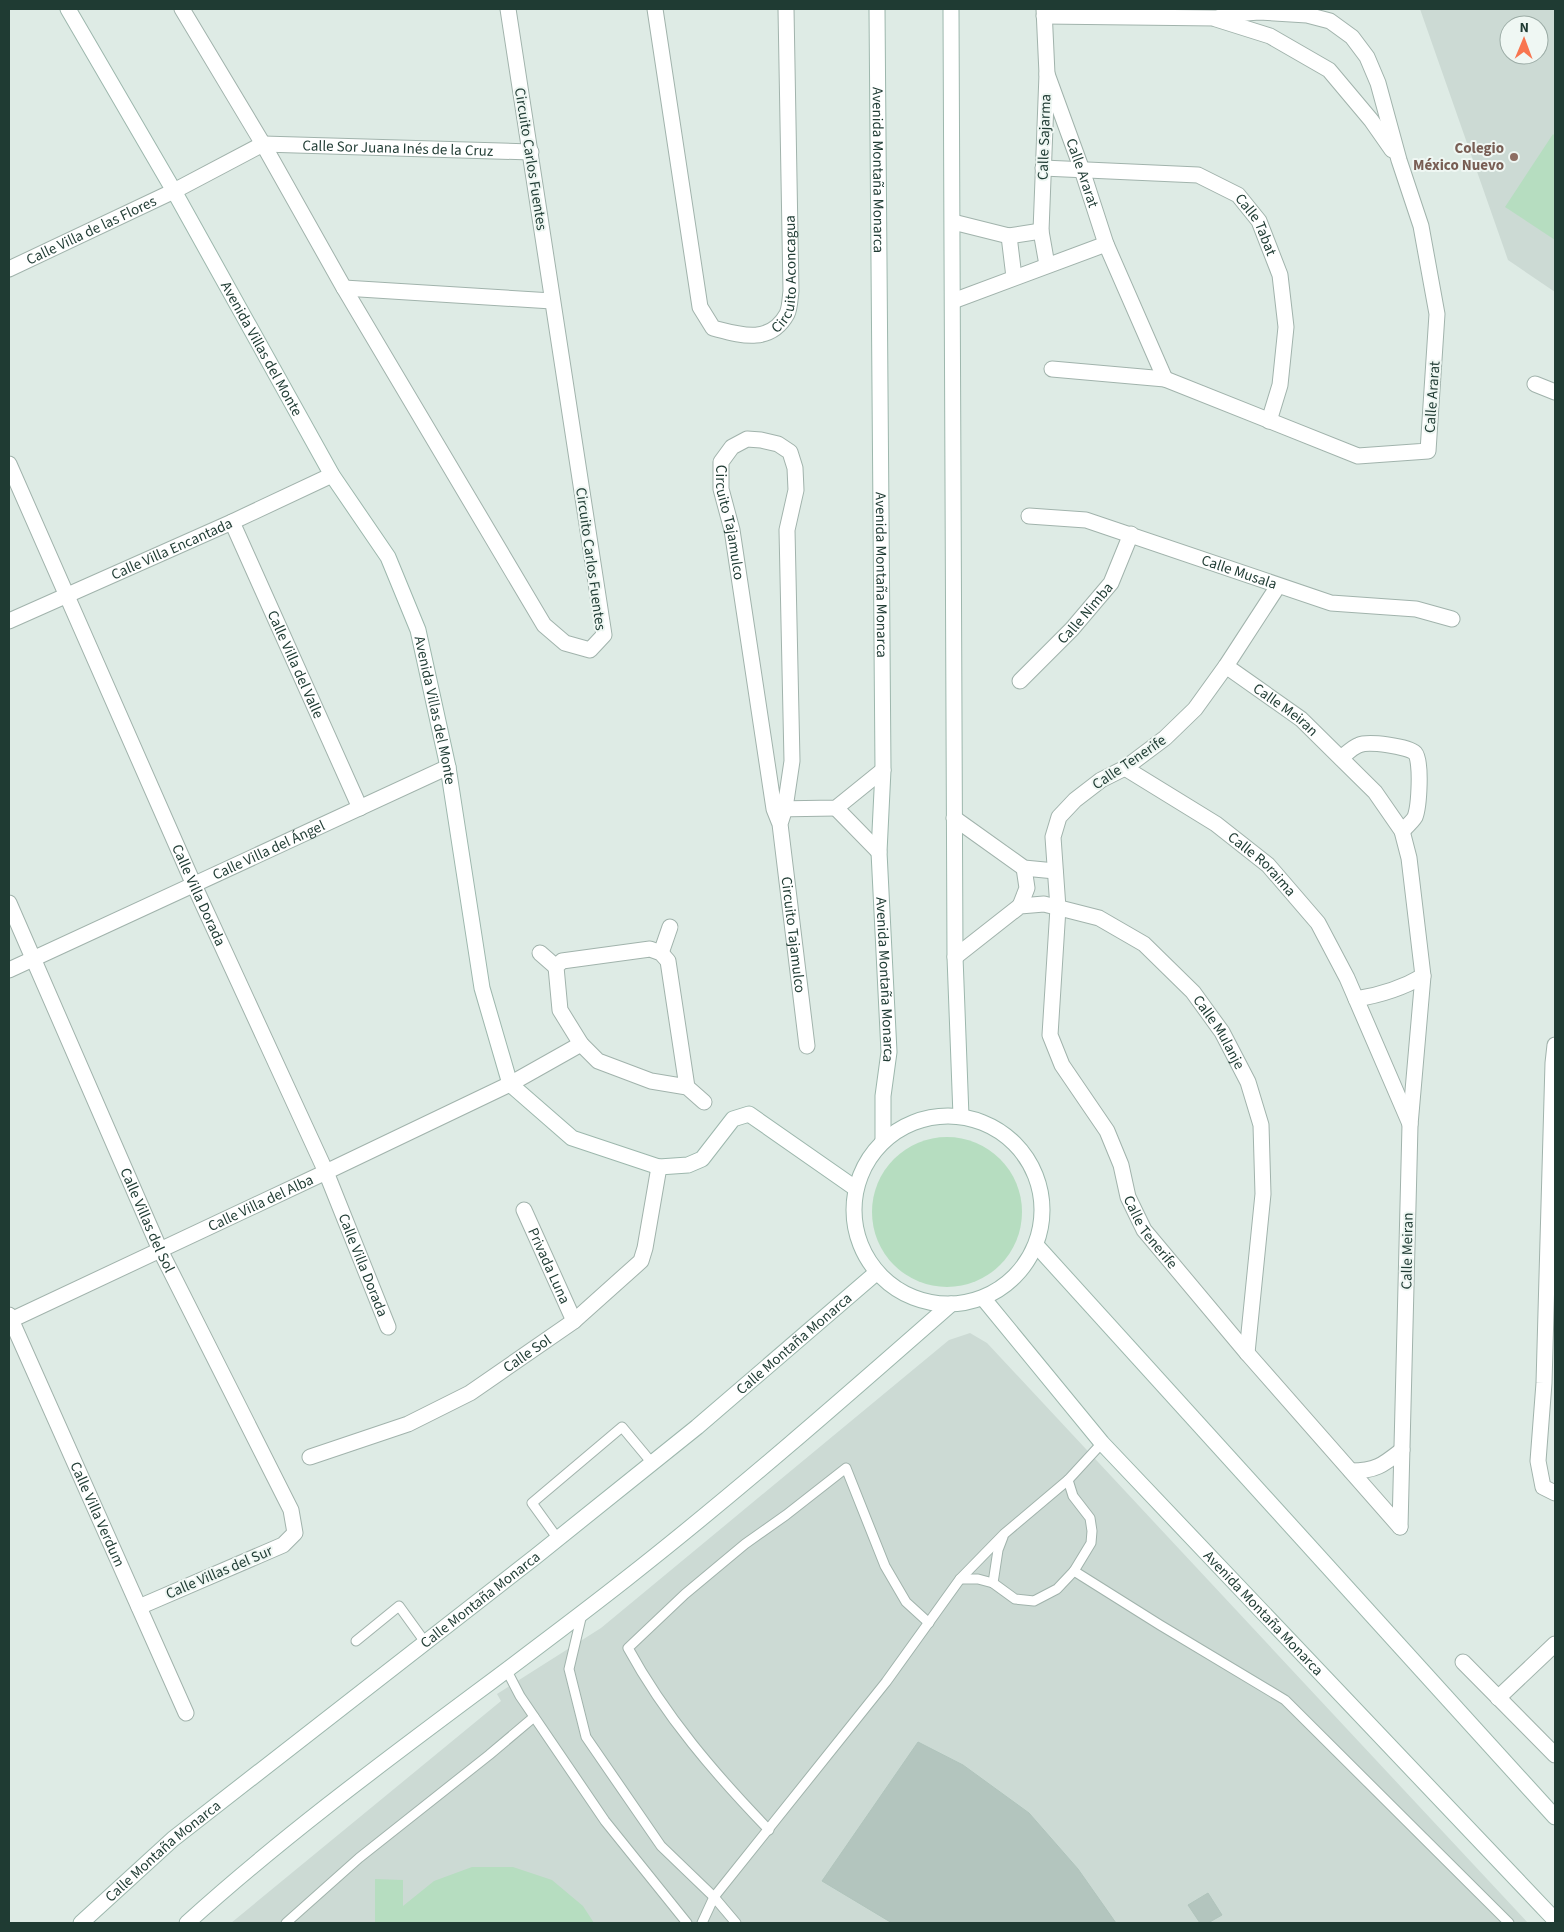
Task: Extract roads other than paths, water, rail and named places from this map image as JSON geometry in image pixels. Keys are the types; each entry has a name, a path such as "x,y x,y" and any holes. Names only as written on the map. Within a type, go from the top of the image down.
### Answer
{"street":[{"name":"Avenida Villas del Monte","path":"68,9 174,191 332,475 388,557 418,630 448,767 482,988 510,1084"},
{"name":"Circuito Carlos Fuentes","path":"182,9 263,144 344,288 544,625 565,643 590,650 604,636 508,9"},
{"name":"Circuito Aconcagua","path":"655,9 700,307 713,328 741,335 758,336 778,326 787,313 791,291 786,9"},
{"name":"Avenida Montaña Monarca","path":"878,9 883,770 879,852 889,1052 883,1096 883,1141"},
{"path":"951,9 955,957 961,1116"},
{"name":"Calle Ararat","path":"1044,12 1216,18 1259,12 1307,15 1330,21 1352,37 1367,57 1378,83 1399,160 1420,226 1437,314 1428,451 1358,456 1165,379 1052,369"},
{"name":"Calle Sajarma","path":"1044,12 1047,74 1041,231 1047,265"},
{"name":"Calle Ararat","path":"1216,18 1270,36 1329,70 1371,120 1399,160"},
{"name":"Calle Ararat","path":"1047,74 1082,170 1106,244 1165,379"},
{"path":"174,191 263,144"},
{"name":"Calle Sor Juana Inés de la Cruz","path":"263,144 531,152"},
{"name":"Calle Tabat","path":"1043,168 1198,175 1238,195 1259,221 1280,276 1286,327 1280,385 1269,421"},
{"name":"Calle Villa de las Flores","path":"9,269 174,191"},
{"path":"953,222 1009,236 1041,231"},
{"path":"1009,236 1014,277"},
{"path":"953,300 1106,244"},
{"path":"344,288 552,301"},
{"path":"1535,384 1555,392"},
{"name":"Circuito Tajamulco","path":"780,808 792,761 787,530 796,490 795,468 790,452 778,444 747,439 732,447 721,462 721,489 732,530 780,808 780,824 807,1046"},
{"name":"Calle Villa Dorada","path":"9,464 194,885 326,1172 388,1327"},
{"name":"Calle Villa Encantada","path":"9,621 232,522 332,475"},
{"name":"Calle Musala","path":"1029,516 1086,520 1330,604 1416,609 1452,620"},
{"name":"Calle Villa del Valle","path":"232,522 360,808"},
{"name":"Calle Nimba","path":"1020,681 1072,629 1111,583 1131,534"},
{"name":"Calle Tenerife","path":"1278,586 1226,666 1195,709 1165,738 1125,768 1101,780 1075,800 1059,817 1054,837 1058,908 1050,1034 1062,1065 1107,1131 1121,1165 1128,1197 1144,1230 1248,1353 1400,1527"},
{"name":"Calle Meiran","path":"1226,666 1301,719 1375,792 1402,831 1409,858 1423,976 1410,1125 1400,1527"},
{"path":"1341,758 1359,744 1369,743 1406,748 1415,753 1419,761 1418,805 1414,818 1402,831"},
{"name":"Calle Villa del Ángel","path":"9,970 448,767"},
{"name":"Calle Roraima","path":"1125,768 1216,824 1268,865 1318,923 1347,978 1410,1125"},
{"path":"780,808 836,808 883,770"},
{"path":"836,808 879,852"},
{"path":"954,818 1024,868 1055,871"},
{"path":"955,957 1020,906 1027,888 1024,868"},
{"name":"Calle Villas del Sol","path":"9,902 32,959 160,1250 291,1510 295,1533"},
{"name":"Calle Mulanje","path":"1020,906 1044,904 1099,918 1144,944 1193,992 1222,1032 1248,1082 1261,1125 1263,1194 1248,1353"},
{"path":"661,953 670,927"},
{"path":"556,967 562,961 650,949 661,953 668,961 687,1087"},
{"path":"540,953 556,967 560,1010 581,1044 598,1061 651,1081 687,1087 704,1102"},
{"path":"1356,999 1385,994 1423,976"},
{"name":"Calle Villa del Alba","path":"10,1319 510,1084 581,1044"},
{"path":"1555,1045 1550,1384 1538,1461 1543,1487 1555,1493"},
{"path":"510,1084 572,1138 660,1167 688,1165 702,1159 733,1118 749,1114 855,1188"},
{"path":"933,1116 961,1116 989,1125 1012,1140 1030,1163 1040,1189 1043,1217 1036,1245 1024,1267 1005,1285 983,1298 967,1302 951,1304 923,1301 898,1290 876,1272 860,1247 853,1218 855,1188 866,1162 883,1141 906,1125 933,1116"},
{"name":"Calle Sol","path":"310,1457 408,1424 470,1393 574,1321 641,1261 660,1167"},
{"name":"Privada Luna","path":"524,1210 574,1321"},
{"path":"1036,1245 1555,1817"},
{"name":"Calle Montaña Monarca","path":"81,1923 173,1839 652,1464 876,1272"},
{"name":"Avenida Montaña Monarca","path":"983,1298 1102,1443 1555,1920"},
{"path":"187,1923 235,1880 436,1722 627,1579 809,1429 951,1304"},
{"name":"Calle Villa Verdum","path":"10,1319 186,1713"},
{"path":"1351,1471 1369,1471 1382,1466 1402,1450"},
{"name":"Calle Villas del Sur","path":"139,1607 283,1545 295,1533"},
{"path":"1498,1698 1555,1644"},
{"path":"1463,1662 1555,1755"}],"lane":[{"path":"558,1539 532,1503 622,1428 652,1464"},
{"path":"702,1923 714,1897 886,1682 960,1580 1004,1534 1068,1480 1102,1443"},
{"path":"769,1830 724,1783 672,1718 642,1674 628,1648 685,1594 745,1544 846,1468 885,1566 906,1602 929,1623"},
{"path":"960,1580 978,1578 993,1583 1015,1599 1034,1601 1057,1589 1074,1571 1090,1543 1092,1531 1090,1518 1073,1496 1068,1480"},
{"path":"993,1583 998,1550 1004,1534"},
{"path":"1074,1571 1285,1700 1509,1923"},
{"path":"356,1641 399,1606 425,1642"},
{"path":"583,1611 569,1670 586,1737 661,1846 714,1897 736,1923"},
{"path":"506,1669 520,1696 606,1821 687,1923"},
{"path":"286,1923 359,1858 534,1717"}],"place":[{"name":"Colegio México Nuevo","path":"1514,157"}]}
